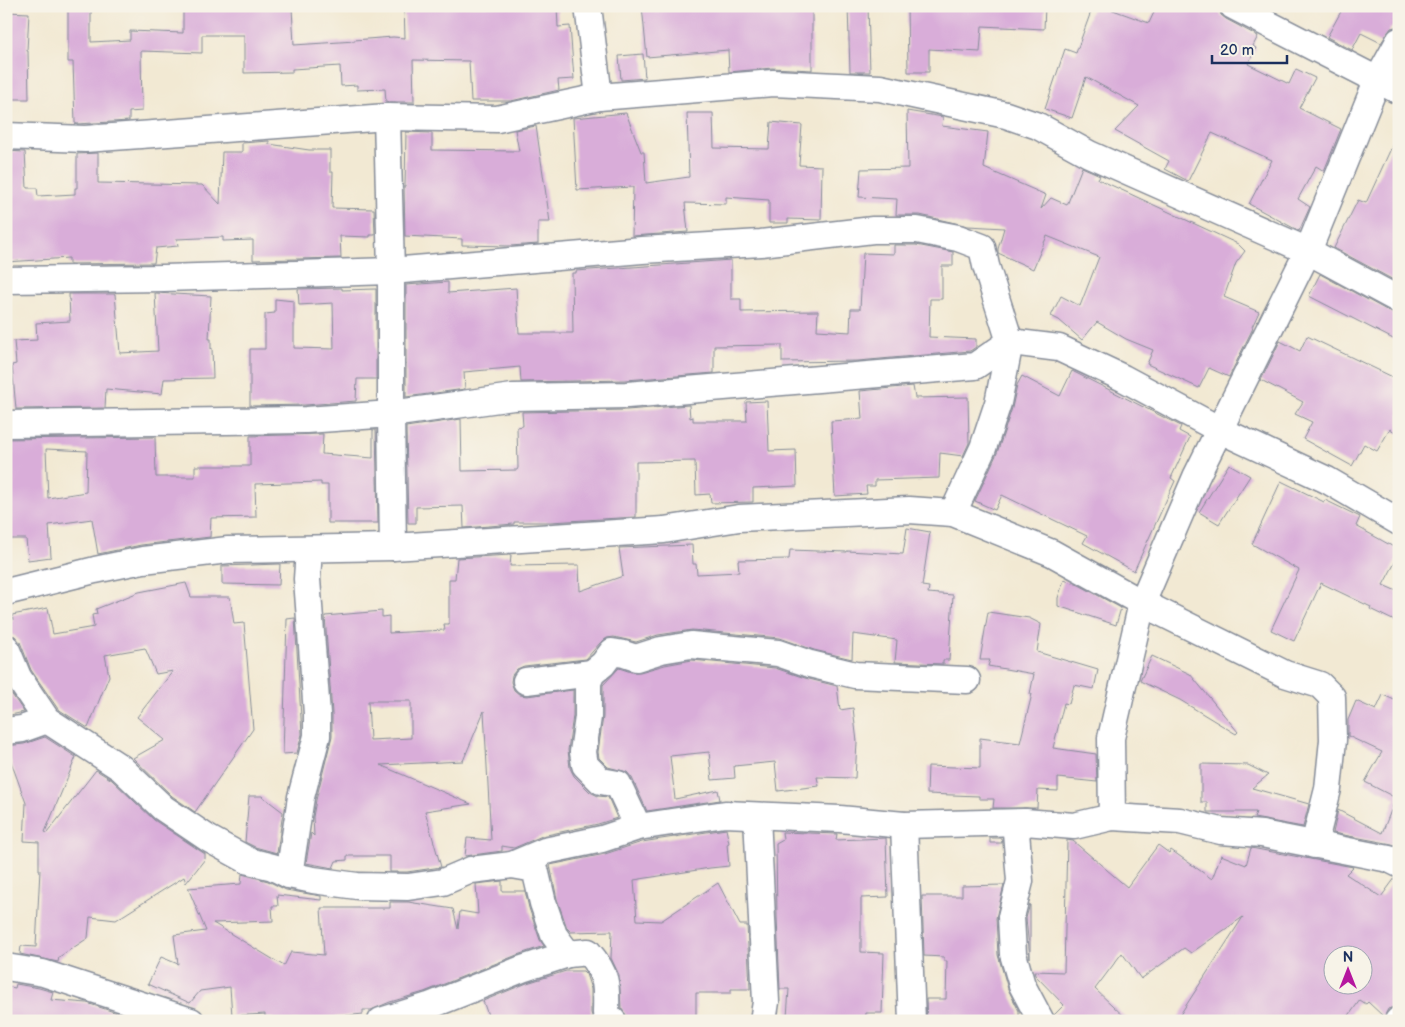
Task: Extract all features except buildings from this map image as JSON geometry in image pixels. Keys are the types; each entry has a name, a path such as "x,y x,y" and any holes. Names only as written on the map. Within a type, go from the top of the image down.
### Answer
{"street":[{"path":"588,6 599,97"},
{"path":"1233,6 1388,86"},
{"path":"1112,817 1111,738 1142,603 1196,477 1388,86 1399,41"},
{"path":"6,136 85,139 387,117 496,119 599,97 773,83 880,88 944,100 1006,115 1038,126 1089,154 1308,251 1399,300"},
{"path":"387,117 391,271 393,547"},
{"path":"6,280 164,278 391,271 642,250 761,243 873,230 917,230 958,238 982,247 986,266 1010,342 998,403 982,448 953,513"},
{"path":"6,424 306,420 391,414 513,397 626,395 975,366 1010,342 1059,348 1123,378 1220,430 1327,480 1399,522"},
{"path":"6,592 143,560 228,550 393,547 664,530 739,518 908,510 953,513 1052,553 1142,603 1286,674 1320,685 1332,697 1334,729 1328,789 1314,845"},
{"path":"289,875 301,798 317,736 307,579 309,550"},
{"path":"638,827 618,784 601,781 585,765 583,752 588,717 588,682 592,673 603,664 612,652 636,658 661,650 691,646 778,652 810,664 855,675 968,680"},
{"path":"6,648 18,677 46,720 121,768 163,808 209,839 249,861 273,867 289,875 313,880 357,886 408,887 444,882 471,870 512,865 546,851 602,839 638,827 725,814 904,825 1025,822 1074,826 1112,817 1180,821 1221,831 1262,834 1389,859 1399,864"},
{"path":"526,681 592,673"},
{"path":"6,731 46,720"},
{"path":"757,816 766,1002 763,1021"},
{"path":"1025,822 1016,832 1020,881 1011,917 1013,954 1022,985 1041,1021"},
{"path":"904,825 912,1021"},
{"path":"512,865 535,869 542,902 554,935 568,954"},
{"path":"381,1021 429,1006 522,969 568,954 588,952 601,966 606,988 606,1013 613,1021"},
{"path":"6,966 43,973 191,1021"}]}
